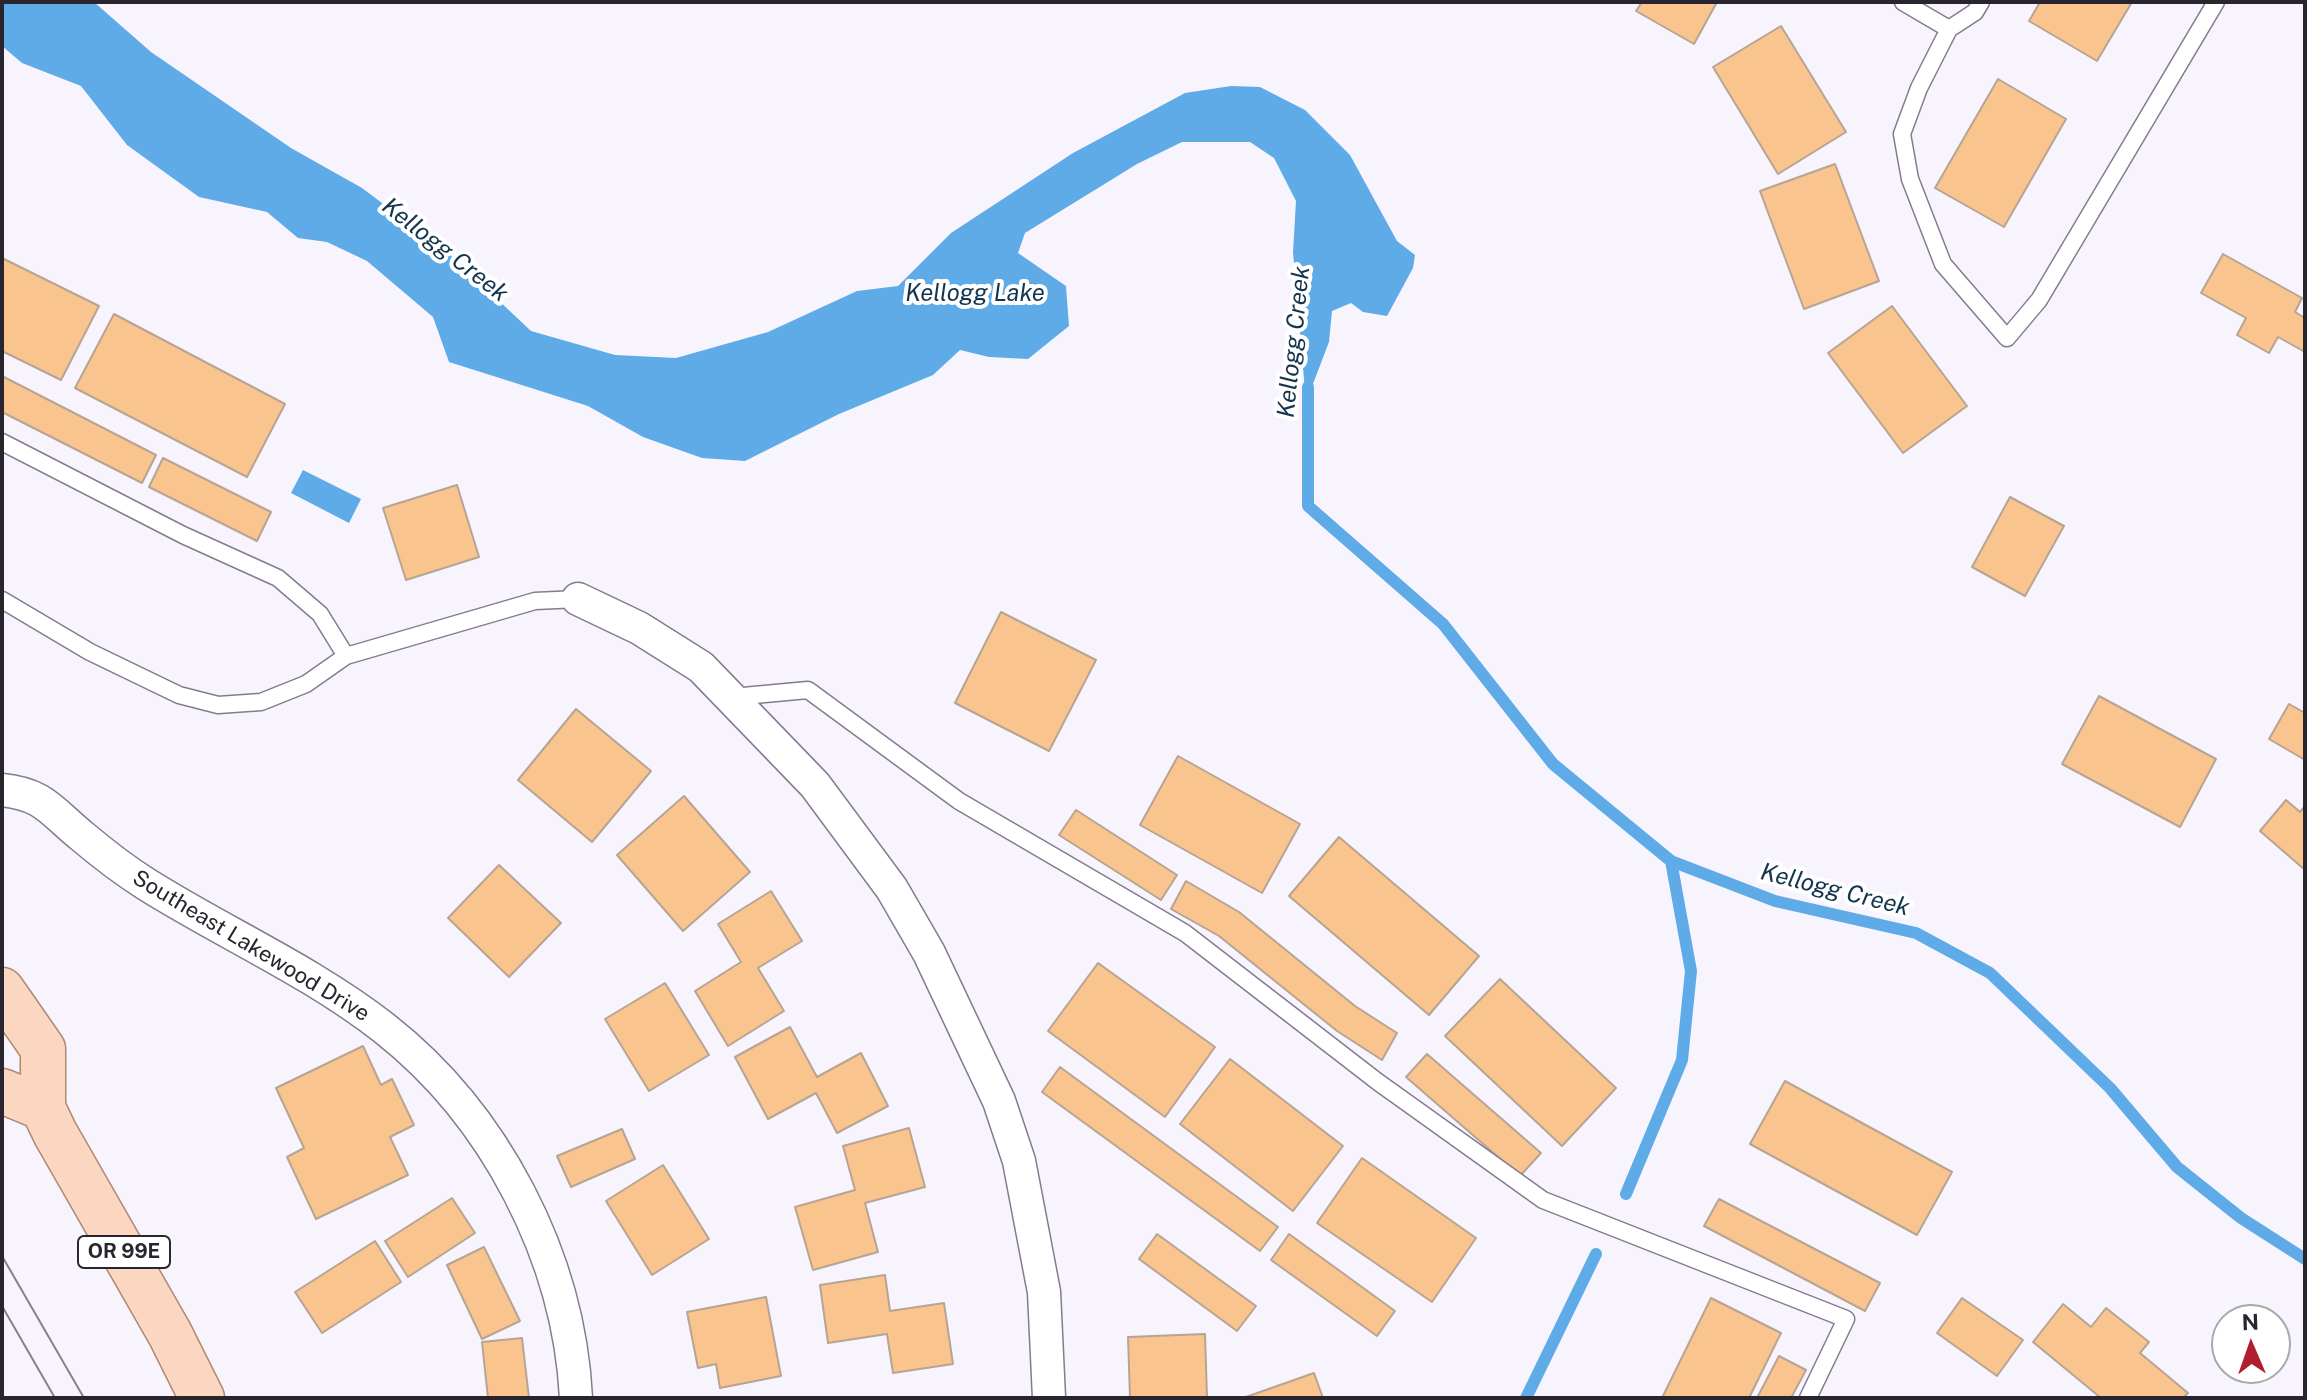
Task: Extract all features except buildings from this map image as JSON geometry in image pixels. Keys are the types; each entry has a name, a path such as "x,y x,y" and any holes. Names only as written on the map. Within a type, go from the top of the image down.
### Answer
{"main road":[{"name":"OR 99E","path":"2,990 43,1049 43,1108 170,1334 202,1398"},
{"path":"2,1091 43,1108"}],"street":[{"path":"578,599 639,628 701,667 815,785 892,889 929,953 999,1101 1019,1161 1044,1292 1049,1398"},
{"name":"Southeast Lakewood Drive","path":"2,790 36,796 52,807 81,836 144,883 337,995 383,1027 432,1071 503,1166 532,1221 557,1280 570,1335 576,1398"}],"lane":[{"path":"1903,2 1949,29"},
{"path":"1981,2 1975,12 1949,29 1919,88 1902,134 1910,179 1943,264 2007,338 2039,300 2216,2"},
{"path":"2,442 183,535 278,578 320,614 346,656"},
{"path":"2,600 102,658 179,695 218,705 261,702 306,684 346,656 535,601 578,599"},
{"path":"730,698 808,690 959,801 1185,933 1378,1082 1543,1200 1846,1319 1808,1398"}],"water":[{"name":"Kellogg Lake","path":"2,2 94,2 151,52 291,148 362,188 446,251 531,331 615,355 676,358 768,332 857,291 898,286 951,233 1073,153 1185,93 1231,86 1260,87 1305,110 1350,155 1397,241 1415,255 1413,268 1387,316 1363,312 1351,303 1332,311 1329,342 1306,402 1293,252 1296,201 1274,158 1250,142 1182,142 1137,164 1025,233 1018,253 1066,286 1069,326 1028,359 989,357 960,350 933,375 839,414 745,461 702,458 643,437 588,406 449,362 433,317 367,261 327,242 298,238 267,212 199,197 127,145 81,86 22,63 2,46"},
{"path":"303,470 361,499 349,523 291,493"}],"waterway":[{"name":"Kellogg Creek","path":"1308,387 1308,506 1443,624 1553,764 1671,861 1775,901 1916,933 1990,973 2110,1088 2177,1167 2241,1218 2305,1259"},
{"path":"1626,1194 1682,1060 1691,971 1671,861"},
{"path":"1526,1398 1596,1254"}],"tram line":[{"path":"2,1256 84,1398"},
{"path":"2,1306 55,1398"}]}
